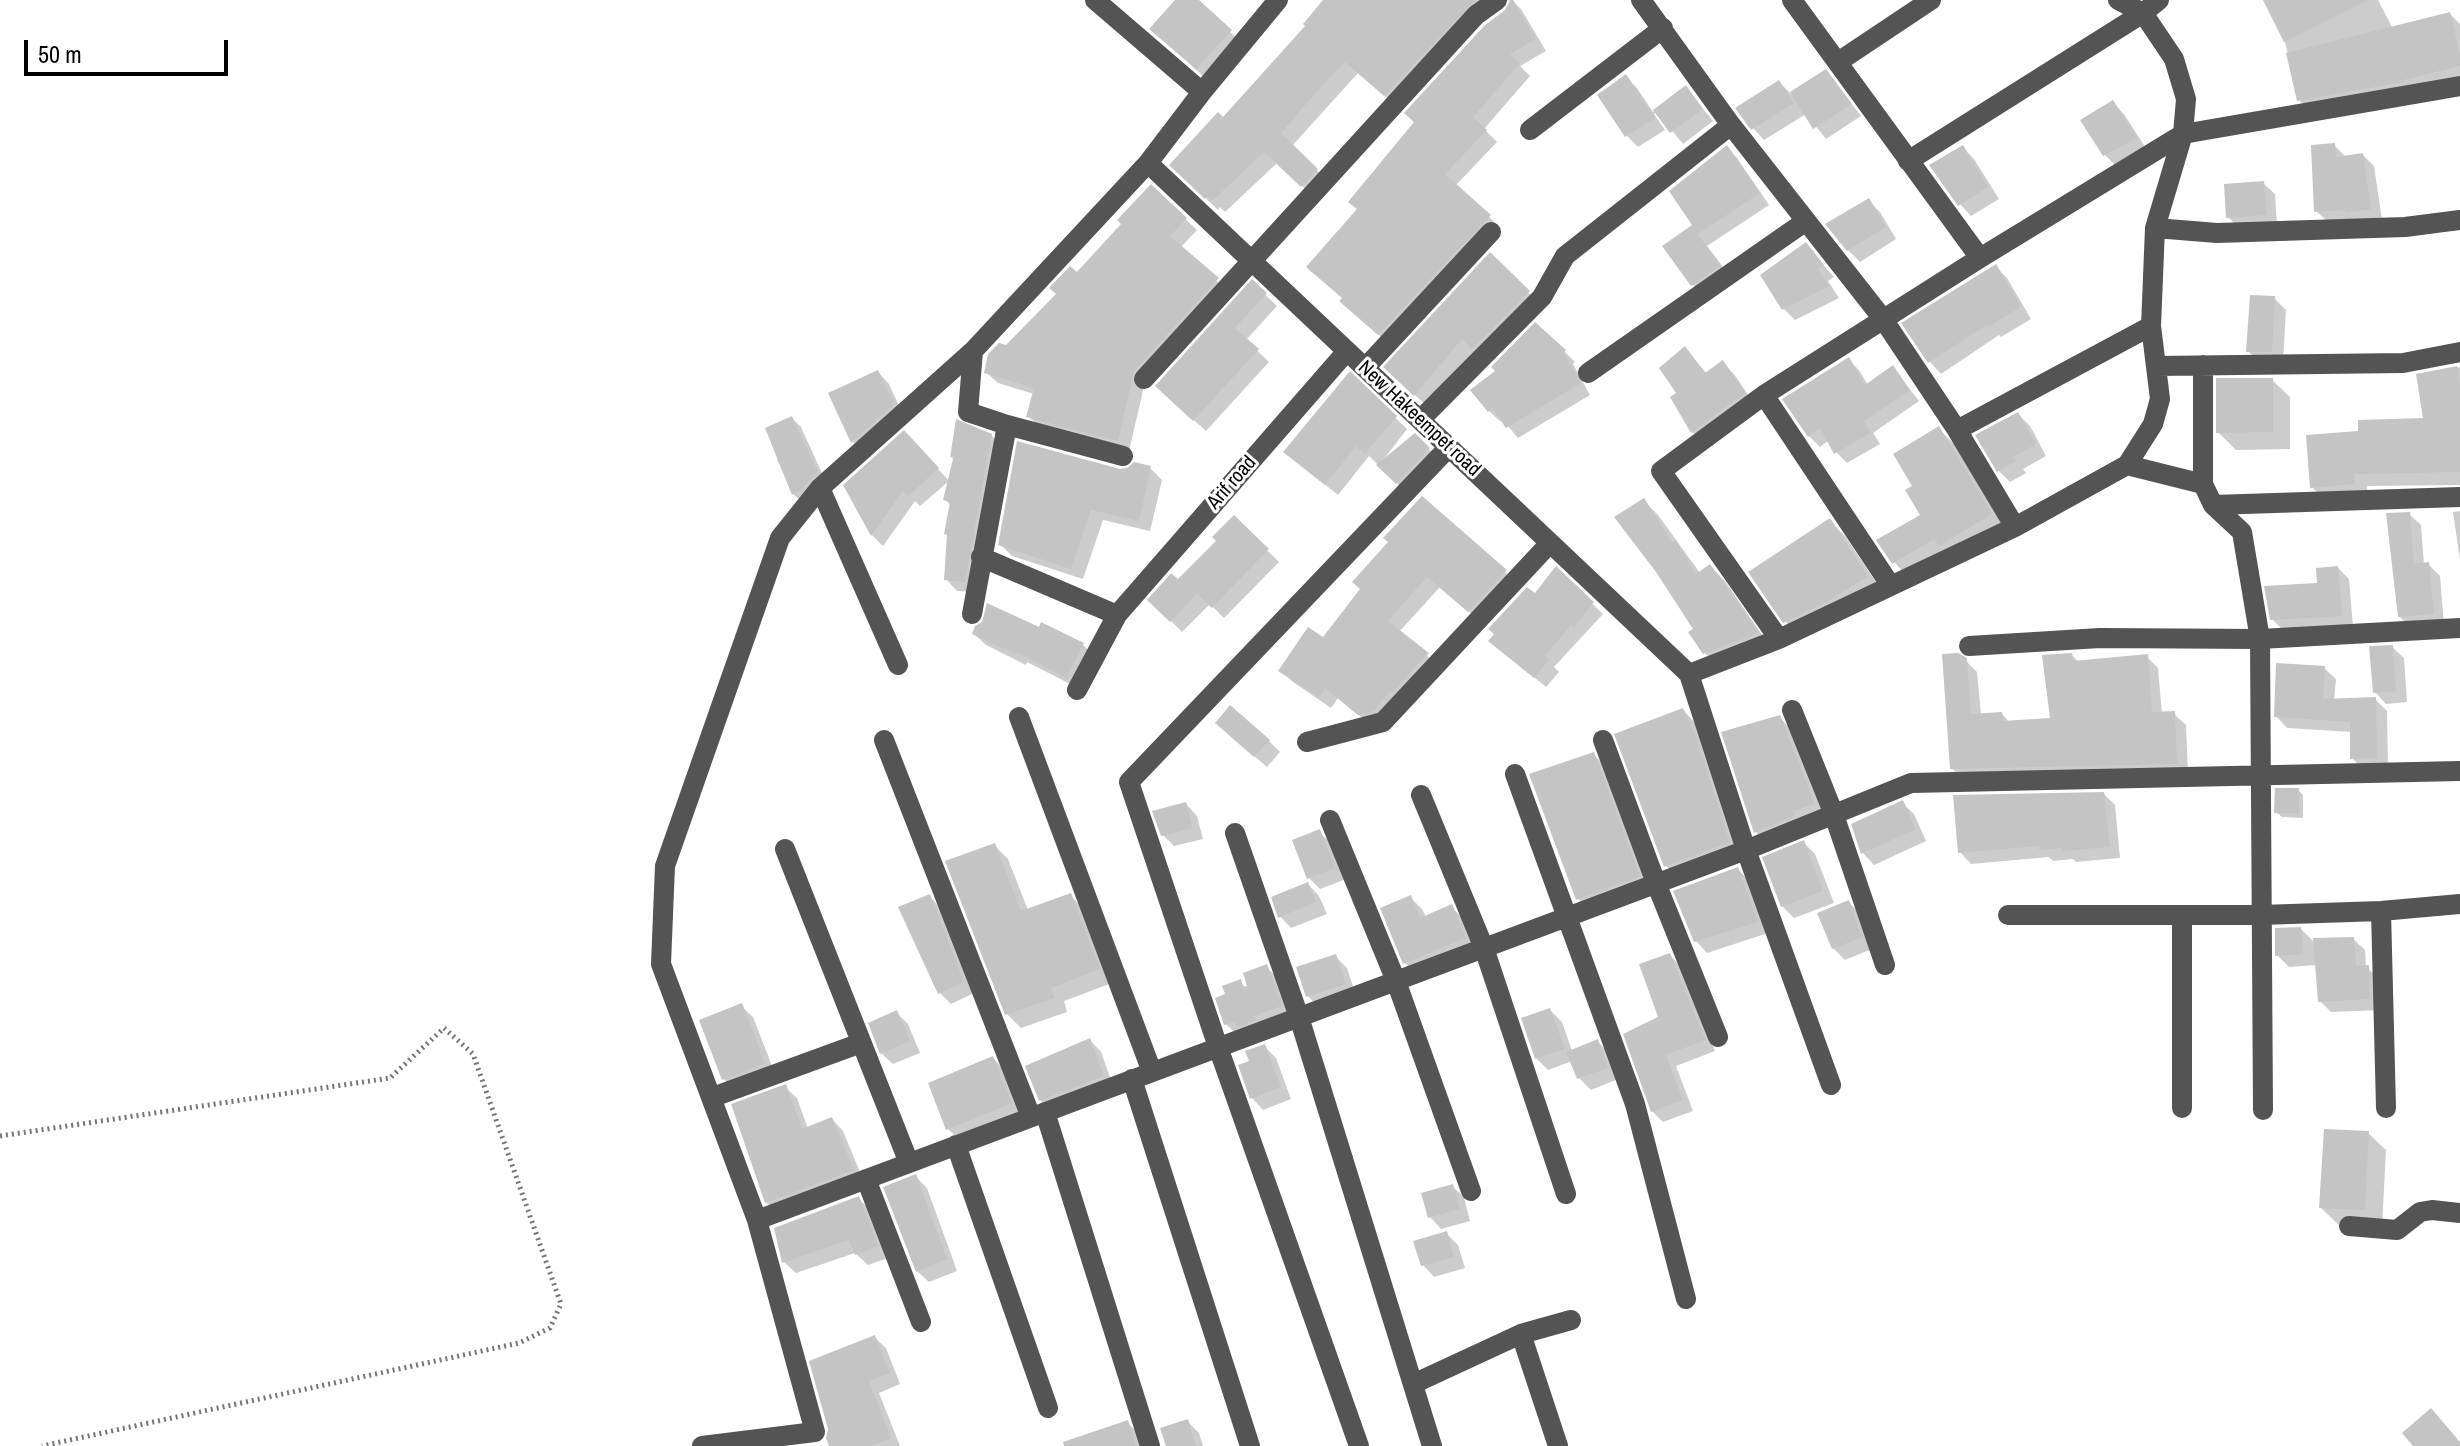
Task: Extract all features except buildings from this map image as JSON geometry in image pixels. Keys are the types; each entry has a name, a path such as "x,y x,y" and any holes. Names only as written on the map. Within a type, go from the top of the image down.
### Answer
{"street":[{"path":"1095,0 1202,92"},
{"path":"702,1446 816,1439 757,1220 661,964 665,866 780,538 820,488 973,351 1148,163 1278,0"},
{"path":"1144,379 1476,15 1497,0"},
{"path":"1641,0 1731,125 1883,319 1957,430 2015,527"},
{"path":"1792,0 1980,258"},
{"path":"1838,62 1931,0"},
{"path":"2118,0 2151,7"},
{"path":"1908,161 2151,7"},
{"path":"1831,1085 1746,850 1694,690 1779,639 2015,527 2127,465 2153,424 2160,399 2162,366 2151,326 2164,228 2193,132 2174,59 2151,7"},
{"path":"1530,130 1663,28"},
{"path":"1779,639 1661,471 1764,395 1883,319 2193,132 2460,86"},
{"path":"1420,420 1542,297 1565,256 1731,125"},
{"name":"New Hakeempet road","path":"1148,163 1550,543 1694,690"},
{"path":"2164,228 2217,233 2405,227 2460,220"},
{"path":"1588,373 1806,221"},
{"path":"1365,368 1491,232"},
{"path":"1957,430 2151,326"},
{"path":"973,351 968,412 1123,456"},
{"name":"Arif road","path":"1077,690 1117,615 1347,351"},
{"path":"2162,366 2403,363 2460,352"},
{"path":"2198,366 2203,484 2213,505 2242,532 2260,639 2263,1110"},
{"path":"1764,395 1891,586"},
{"path":"972,614 1007,425"},
{"path":"1359,1446 1218,1047 1129,782 1449,447"},
{"path":"2127,465 2203,484"},
{"path":"820,488 898,665"},
{"path":"2213,505 2460,497"},
{"path":"1307,742 1383,722 1550,543"},
{"path":"981,557 1117,615"},
{"path":"1969,646 2100,638 2260,639 2460,628"},
{"path":"1792,710 1833,812 1885,965"},
{"path":"1019,717 1142,1076 1250,1446"},
{"path":"884,740 1038,1115 1150,1446"},
{"path":"1603,740 1718,1037"},
{"path":"757,1220 1746,850 1833,812 1911,783 2460,771"},
{"path":"1515,774 1635,1104 1686,1299"},
{"path":"1421,795 1484,948 1566,1194"},
{"path":"1330,820 1396,981 1471,1191"},
{"path":"1235,833 1299,1017 1432,1446"},
{"path":"785,849 909,1163"},
{"path":"2008,915 2261,915 2381,911 2460,904"},
{"path":"2381,911 2386,1108"},
{"path":"2182,916 2182,1108"},
{"path":"713,1097 861,1043"},
{"path":"956,1145 1048,1408"},
{"path":"866,1179 921,1322"},
{"path":"2349,1226 2397,1230 2420,1212 2460,1213"},
{"path":"1413,1384 1521,1334 1571,1320"},
{"path":"1521,1334 1558,1446"}],"path":[{"path":"0,1136 390,1078 444,1028 473,1054 561,1304 550,1328 519,1343 42,1446"}]}
